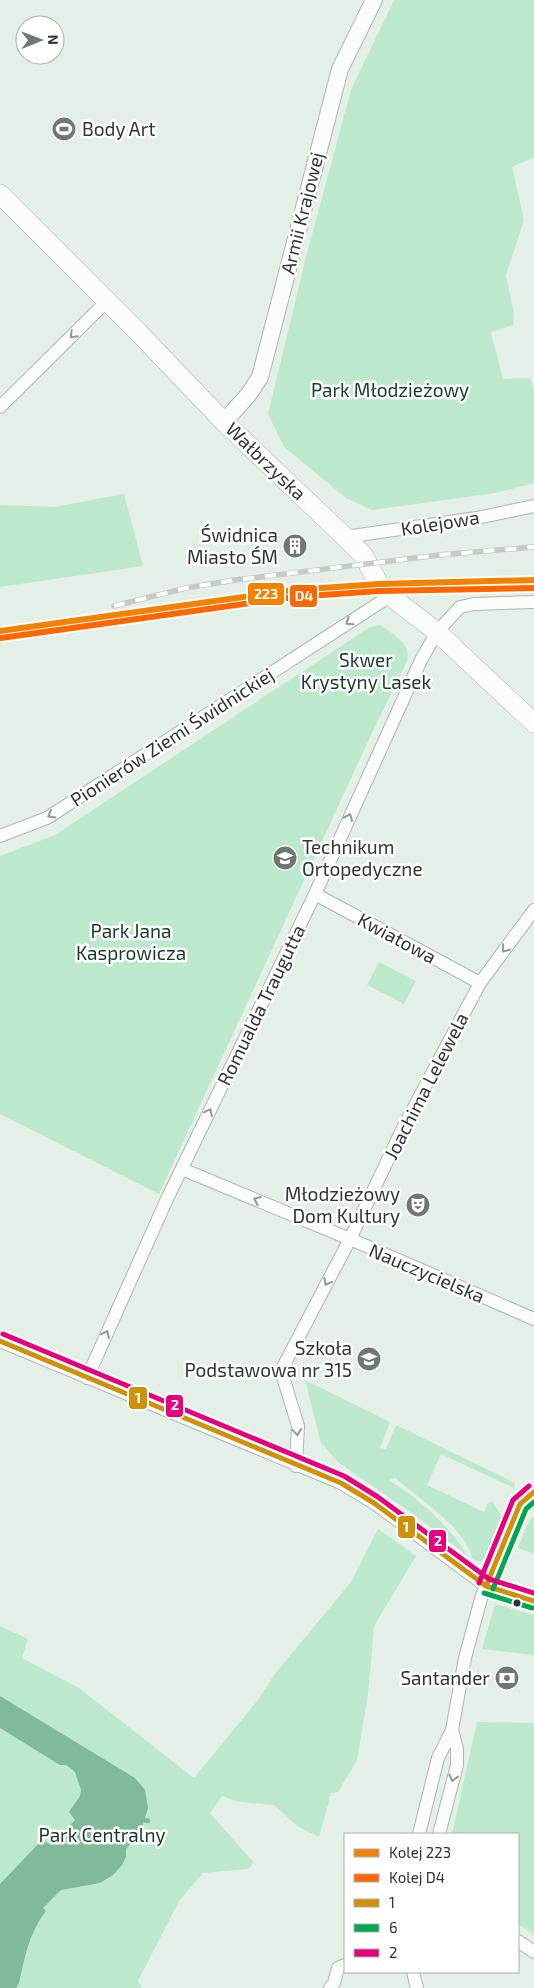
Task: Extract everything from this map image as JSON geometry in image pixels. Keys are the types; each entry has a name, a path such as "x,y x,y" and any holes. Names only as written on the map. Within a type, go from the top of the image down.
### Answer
{"main road":[{"name":"Wałbrzyska","path":"0,194 224,422 363,555 379,584 390,596 437,632 534,723"}],"street":[{"name":"Armii Krajowej","path":"224,422 249,394 260,377 340,69 374,0"},
{"path":"0,407 107,301"},
{"name":"Kolejowa","path":"345,537 477,518 534,506"},
{"name":"Pionierów Ziemi Świdnickiej","path":"0,836 47,818 390,596"},
{"name":"Romualda Traugutta","path":"87,1378 182,1169 315,894 421,660 437,632 460,607 474,604 534,602"},
{"name":"Kwiatowa","path":"315,894 480,983"},
{"name":"Joachima Lelewela","path":"296,1466 298,1426 283,1376 283,1367 350,1239 403,1128 480,983 534,910"},
{"name":"Nauczycielska","path":"182,1169 534,1319"},
{"path":"0,1341 341,1484 374,1503 486,1586 534,1601"},
{"path":"419,1833 438,1758 452,1730 465,1658 486,1586 520,1504 534,1492"},
{"path":"439,1833 456,1765 457,1749 452,1730"},
{"path":"519,1942 534,1952"},
{"path":"334,1986 338,1968 344,1965"},
{"path":"413,1973 417,1988"}],"green space":[{"name":"Park Młodzieżowy","path":"394,0 534,0 534,157 512,167 524,220 506,275 514,314 513,325 491,332 503,379 530,378 534,391 534,483 495,493 372,510 346,498 284,447 268,414 307,253 351,90"},
{"path":"124,494 143,566 0,587 0,505 54,507"},
{"name":"Park Jana Kasprowicza","path":"381,625 404,644 407,649 407,661 159,1194 0,1114 0,856 55,835 370,627"},
{"path":"379,962 416,981 404,1004 367,985"},
{"path":"305,1380 390,1422 380,1448 386,1449 396,1425 515,1483 514,1488 441,1454 427,1485 484,1512 488,1503 492,1501 502,1517 485,1558 480,1562 472,1559 468,1548 451,1525 395,1478 389,1480 433,1514 452,1534 468,1556 413,1514 339,1463 321,1443"},
{"path":"534,1517 534,1554 518,1548 530,1519"},
{"name":"Park Centralny","path":"378,1529 416,1556 374,1626 368,1695 357,1760 338,1792 331,1793 319,1837 297,1826 274,1805 239,1802 222,1796 210,1813 254,1863 248,1869 203,1873 179,1901 138,1981 142,1988 0,1988 0,1626 28,1639 22,1658 79,1688 194,1778 258,1700 274,1675 351,1582"},
{"path":"495,1604 534,1615 534,1655 482,1649"},
{"path":"477,1722 534,1723 534,1935 519,1925 519,1833 452,1833"}],"shaded area":[{"path":"0,1696 135,1778 145,1790 148,1808 141,1831 126,1849 126,1857 122,1865 113,1875 100,1883 61,1890 43,1908 46,1911 35,1928 16,1988 0,1988 0,1884 42,1840 51,1845 75,1820 69,1812 80,1796 81,1790 75,1772 66,1765 60,1765 0,1728"}],"waterway":[{"path":"139,1819 148,1821"}],"railway":[{"path":"114,606 186,588 235,580 439,555 534,547"}],"rail line":[{"name":"223","path":"0,631 293,590 379,584 534,580"},
{"name":"D4","path":"1,638 294,597 379,591 534,588"}],"transit line":[{"name":"2","path":"3,1334 344,1476 378,1497 489,1579 534,1593"},
{"name":"1","path":"0,1341 341,1483 374,1503 486,1586 534,1601"},
{"name":"2","path":"479,1583 513,1500 529,1486"},
{"name":"1","path":"486,1586 520,1504 534,1492"},
{"name":"6","path":"493,1589 526,1509 534,1502"},
{"name":"6","path":"484,1593 532,1608"}],"place":[{"name":"Body Art","path":"64,129"},
{"name":"Świdnica Miasto ŚM","path":"295,546"},
{"name":"Technikum Ortopedyczne","path":"285,858"},
{"name":"Młodzieżowy Dom Kultury","path":"418,1205"},
{"name":"Szkoła Podstawowa nr 315","path":"369,1359"},
{"name":"Santander","path":"507,1678"}],"park label":[{"name":"Skwer Krystyny Lasek","path":"366,671"}]}
